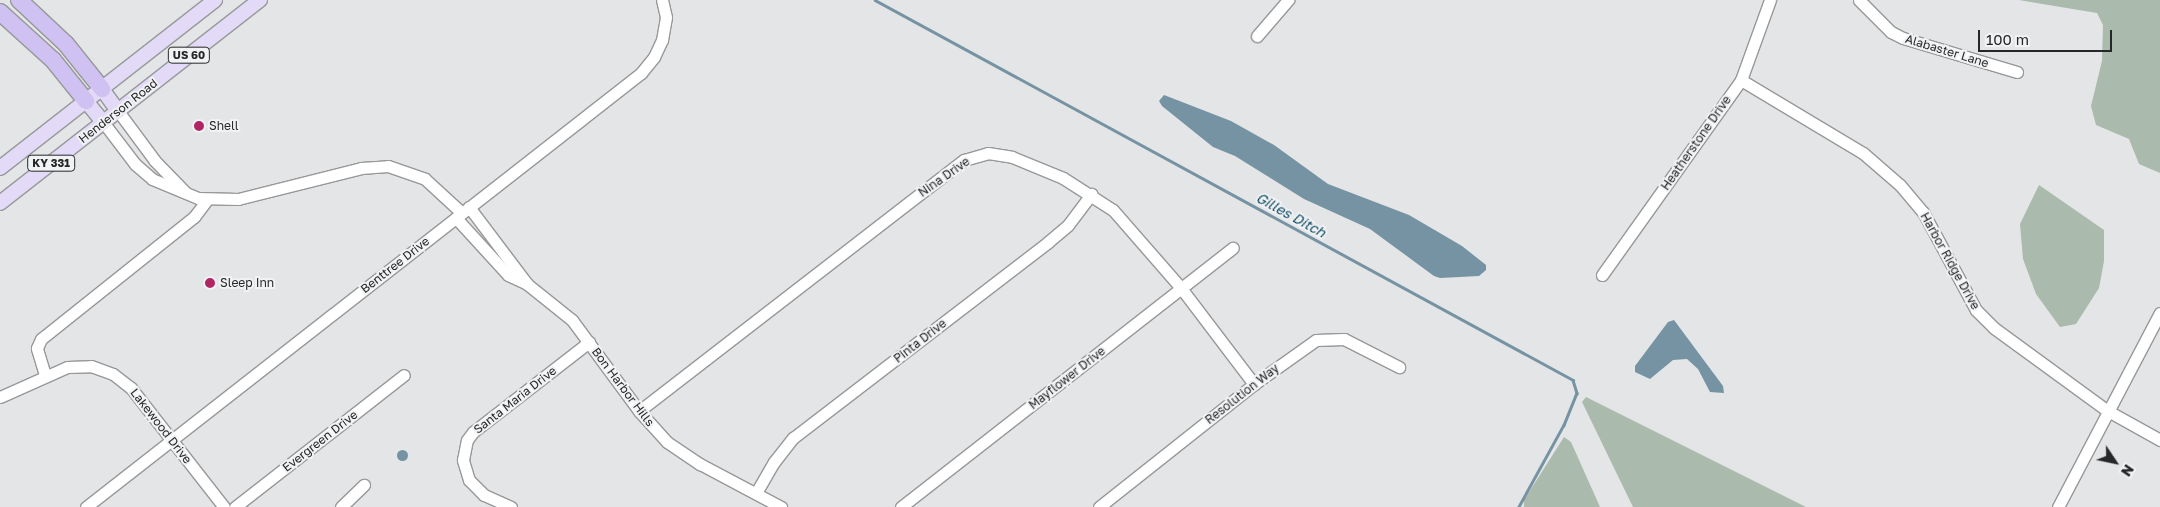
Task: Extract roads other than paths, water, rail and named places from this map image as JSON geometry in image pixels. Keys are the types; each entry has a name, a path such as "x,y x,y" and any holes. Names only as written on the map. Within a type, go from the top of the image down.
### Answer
{"highway":[{"path":"19,0 66,44 102,89"},
{"path":"0,12 53,60 86,101"}],"main road":[{"name":"KY 331","path":"0,168 215,0"},
{"name":"Henderson Road","path":"0,203 260,0"},
{"path":"102,89 118,111"},
{"path":"86,101 103,122"}],"street":[{"name":"Benttree Drive","path":"86,507 648,65 659,49 665,29 662,0"},
{"path":"1257,36 1288,0"},
{"name":"Heatherstone Drive","path":"1602,276 1741,80 1770,0"},
{"name":"Alabaster Lane","path":"1860,0 1891,32 1903,38 2017,72"},
{"name":"Harbor Ridge Drive","path":"1741,80 1863,153 1900,185 1923,212 1976,310 1999,332 2108,411 2160,440"},
{"name":"Bon Harbor Hills","path":"118,111 155,161 187,193"},
{"name":"Bon Harbor Hills","path":"103,122 135,164 152,179 207,200 238,199 361,168 388,166 425,179 462,212 527,284 559,308 589,342 639,411 667,442 686,455 781,507"},
{"name":"Nina Drive","path":"639,411 966,159 988,153 1012,158 1092,194 1129,226 1181,288 1254,384"},
{"name":"Pinta Drive","path":"756,493 774,462 793,438 1048,242 1068,224 1092,194"},
{"path":"45,375 37,348 41,339 194,217 207,200"},
{"name":"Bon Harbor Hills","path":"462,212 508,276 527,284"},
{"name":"Mayflower Drive","path":"901,507 1233,248"},
{"path":"2058,507 2160,313"},
{"name":"Resolution Way","path":"1099,507 1306,345 1325,338 1353,342 1399,367"},
{"name":"Santa Maria Drive","path":"511,507 484,495 469,480 463,460 467,440 473,432 589,342"},
{"name":"Lakewood Drive","path":"0,397 45,375 79,365 113,374 131,388 224,507"},
{"name":"Evergreen Drive","path":"235,507 404,375"},
{"path":"341,507 364,485"}],"water":[{"path":"1164,95 1231,121 1274,145 1328,184 1409,215 1462,246 1486,265 1486,270 1479,276 1440,278 1434,276 1370,229 1304,199 1235,156 1213,147 1162,106 1159,101"},
{"path":"1674,320 1723,386 1724,393 1710,392 1698,369 1687,359 1673,360 1650,379 1635,372 1635,366 1668,322"},
{"path":"402,449 408,455 402,461 396,455"}],"waterway":[{"name":"Gilles Ditch","path":"875,0 1573,380 1577,393 1564,425 1519,507"}],"place":[{"name":"Shell","path":"199,126"},
{"name":"Sleep Inn","path":"210,283"}]}
